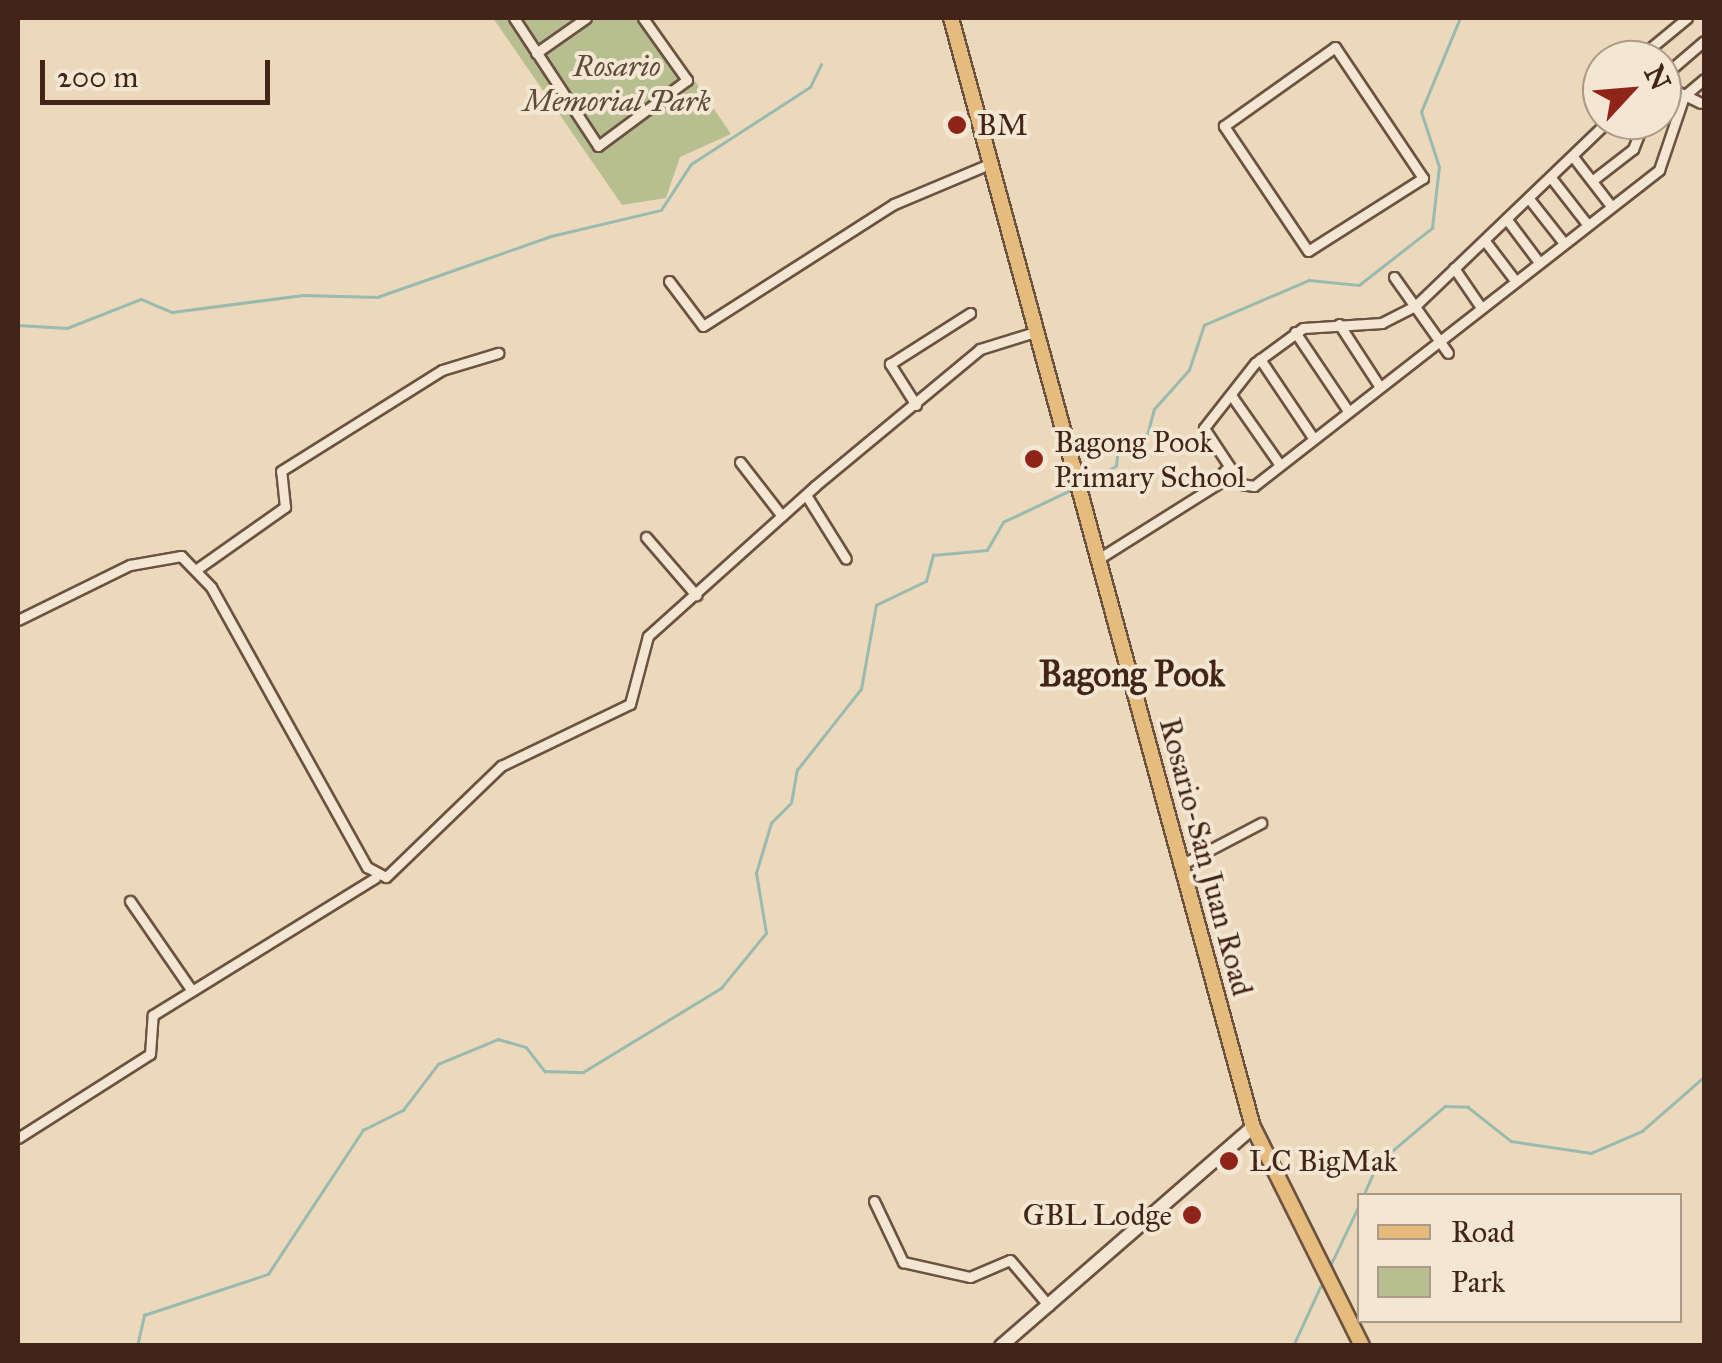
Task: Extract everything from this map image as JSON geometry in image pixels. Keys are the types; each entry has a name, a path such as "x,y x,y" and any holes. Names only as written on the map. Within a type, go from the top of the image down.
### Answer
{"main road":[{"name":"Rosario-San Juan Road","path":"952,18 1036,332 1103,556 1179,866 1253,1127 1362,1346"}],"street":[{"path":"514,18 598,146 688,80 643,18"},
{"path":"536,53 586,18"},
{"path":"1660,40 1687,18"},
{"path":"1682,62 1704,42"},
{"path":"1335,47 1423,178 1308,251 1224,126 1335,47"},
{"path":"1591,140 1415,306 1382,322 1338,324 1295,332 1260,358 1204,428 1230,470 1248,488 1661,167 1684,96 1704,79"},
{"path":"1684,96 1701,104"},
{"path":"1593,180 1633,149 1636,140"},
{"path":"1574,158 1610,206"},
{"path":"669,281 703,326 894,204 989,164"},
{"path":"1552,179 1588,224"},
{"path":"1530,200 1563,242"},
{"path":"1508,220 1538,261"},
{"path":"1485,241 1514,280"},
{"path":"1454,268 1480,306"},
{"path":"1394,277 1448,352"},
{"path":"916,405 890,364 970,313"},
{"path":"1338,324 1378,384"},
{"path":"18,1138 150,1054 153,1015 375,878 410,862 501,766 630,704 648,636 806,494 980,349 1036,332"},
{"path":"1295,332 1348,410"},
{"path":"197,569 285,507 281,472 442,370 498,354"},
{"path":"1260,358 1313,438"},
{"path":"1232,395 1280,465"},
{"path":"740,462 782,516"},
{"path":"1103,556 1230,470"},
{"path":"806,494 846,559"},
{"path":"646,537 696,596"},
{"path":"18,620 154,556 181,556 197,569 375,878"},
{"path":"1179,866 1262,823"},
{"path":"130,901 192,991"},
{"path":"1001,1346 1052,1309 1253,1127"},
{"path":"874,1201 902,1262 970,1277 1010,1260 1052,1309"}],"green space":[{"name":"Rosario Memorial Park","path":"493,18 652,18 731,134 680,157 666,198 622,205"}],"waterway":[{"path":"1085,483 1116,466 1118,446 1147,435 1154,409 1189,370 1204,325 1309,280 1359,285 1432,228 1439,167 1421,112 1460,18"},
{"path":"18,325 67,328 141,299 172,312 303,295 377,297 551,236 661,210 691,164 810,87 821,64"},
{"path":"137,1346 144,1315 268,1274 363,1130 403,1110 438,1064 498,1039 526,1047 545,1071 583,1072 721,988 766,933 756,873 771,823 791,803 797,770 861,689 876,605 926,581 933,555 987,550 1003,522 1073,489"},
{"path":"1364,1193 1378,1163 1445,1106 1468,1107 1511,1141 1591,1153 1642,1131 1704,1077"},
{"path":"1330,1266 1357,1209"},
{"path":"1293,1346 1320,1287"}],"place":[{"name":"BM","path":"957,125"},
{"name":"Bagong Pook Primary School","path":"1034,459"},
{"name":"LC BigMak","path":"1229,1161"},
{"name":"GBL Lodge","path":"1192,1215"}],"district":[{"name":"Bagong Pook","path":"1132,675"}]}
